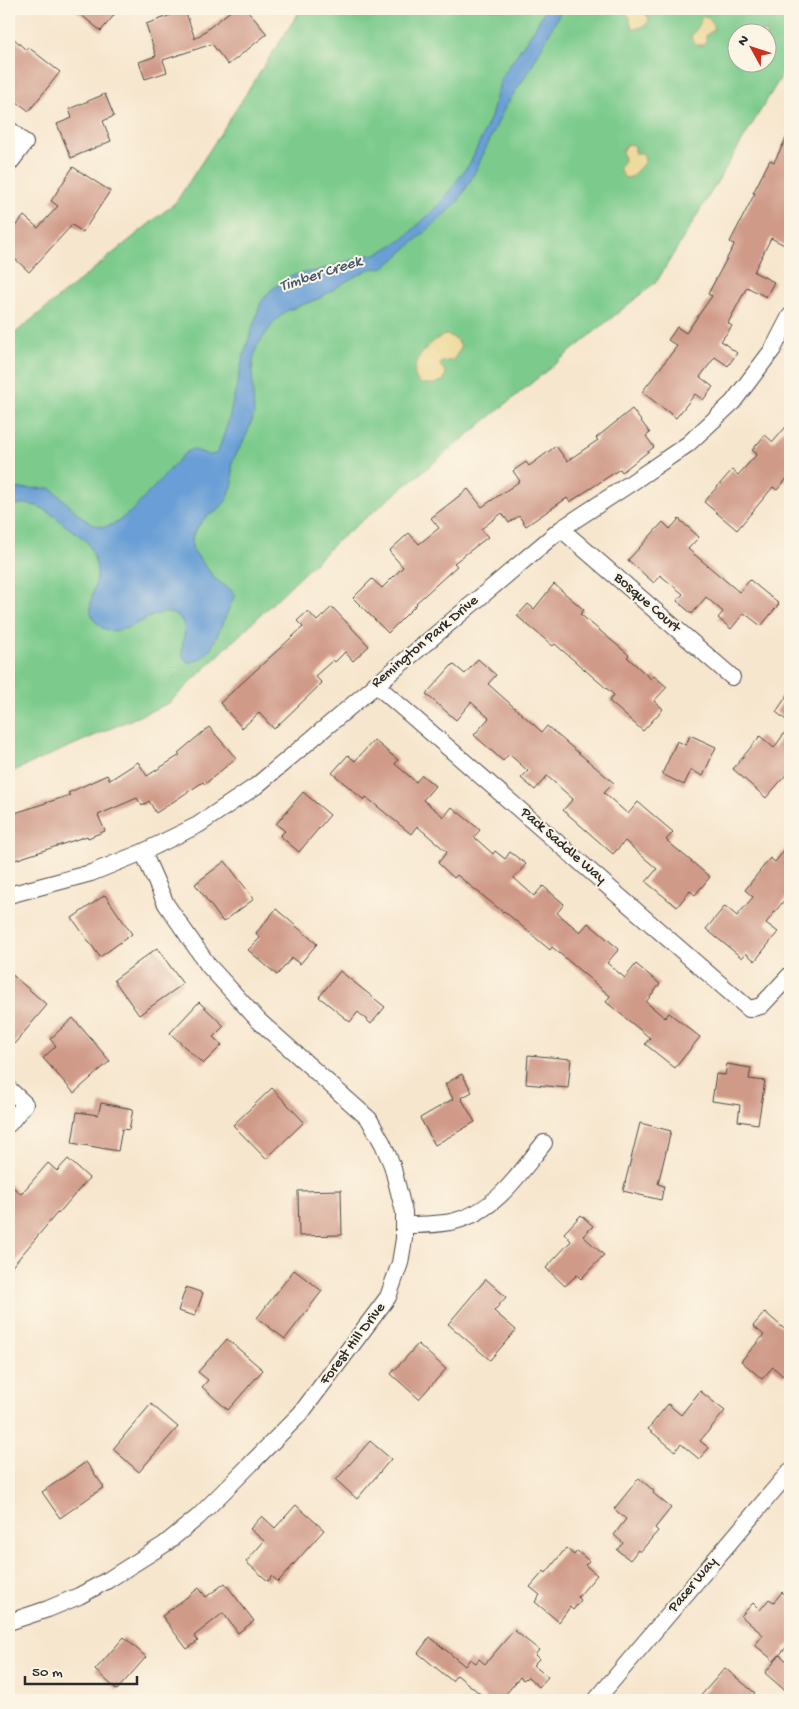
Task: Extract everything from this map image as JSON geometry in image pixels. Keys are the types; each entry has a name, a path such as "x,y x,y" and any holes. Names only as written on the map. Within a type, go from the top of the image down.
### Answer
{"street":[{"path":"9,129 25,143 9,164"},
{"name":"Remington Park Drive","path":"9,895 91,874 143,852 198,825 256,786 561,529 631,483 694,438 733,402 773,349 790,316"},
{"name":"Bosque Court","path":"561,529 732,677"},
{"name":"Pack Saddle Way","path":"375,684 749,1008 761,1006 790,975"},
{"name":"Forest Hill Drive","path":"9,1622 79,1596 108,1580 165,1544 228,1488 300,1413 388,1297 400,1264 404,1239 404,1212 392,1165 369,1119 259,1021 208,965 166,904 143,852"},
{"path":"9,1089 26,1104 9,1124"},
{"path":"404,1225 456,1221 481,1210 505,1191 544,1143"},
{"name":"Pacer Way","path":"596,1700 790,1471"}],"green space":[{"path":"301,9 790,9 790,62 657,281 336,542 169,703 9,773 9,338 176,202"}],"sand":[{"path":"626,9 643,9 649,18 648,23 640,28 633,28 630,23 630,17 626,14"},
{"path":"705,16 709,18 714,30 706,35 706,41 703,45 698,45 692,40 691,36 699,26 701,18"},
{"path":"631,144 635,146 635,153 642,153 645,159 632,177 625,178 620,171 624,160 622,151 626,145"},
{"path":"445,335 455,339 461,348 453,360 442,362 440,365 446,373 444,380 435,384 421,384 416,378 414,371 416,364 425,349"}],"water":[{"name":"Timber Creek","path":"545,9 562,9 529,71 505,107 473,176 459,200 449,211 382,268 369,269 320,298 286,311 275,321 257,346 252,370 254,415 246,436 232,462 233,483 227,500 217,511 203,520 193,534 192,548 196,554 215,579 230,589 235,595 211,649 198,660 188,662 182,651 184,625 173,614 155,615 124,629 114,631 105,629 92,616 91,603 97,571 94,556 87,542 53,515 38,506 20,504 9,507 9,489 51,488 84,519 103,527 116,523 134,509 184,454 192,449 210,455 216,454 229,419 244,354 261,302 271,290 290,276 328,268 379,253 403,239 438,206 470,163 491,117 501,78 535,28"}],"building":[{"path":"74,9 119,9 101,31"},
{"path":"233,9 246,9 267,34 228,65 212,44 163,60 167,72 145,79 139,62 156,56 146,24 185,10 195,39"},
{"path":"9,34 26,50 28,47 60,72 29,111 9,96"},
{"path":"105,94 114,116 103,121 111,141 71,158 57,124 72,118 69,109"},
{"path":"790,131 790,248 771,238 754,272 774,282 766,297 747,287 728,323 732,326 721,341 737,353 728,366 715,357 700,377 713,387 703,400 695,394 676,418 642,392 677,346 668,340 677,327 686,333 712,296 708,294 734,245 730,242 755,193 753,193 770,160 774,162"},
{"path":"73,167 110,191 83,232 72,225 29,272 9,253 9,233 24,216 38,228 58,206 51,201"},
{"path":"632,409 650,433 646,436 654,447 622,472 620,469 570,502 567,498 526,526 519,516 509,523 502,513 481,529 488,537 454,563 457,566 416,603 388,633 353,598 372,579 382,588 403,567 389,551 409,533 419,544 439,528 431,518 468,489 482,507 520,481 513,471 526,462 529,466 556,446 567,461 598,440 596,438"},
{"path":"790,422 790,475 777,490 773,487 737,530 704,502 732,470 738,475 757,454 752,450 765,435 773,442"},
{"path":"679,519 699,537 688,549 739,592 750,580 779,604 761,626 744,613 731,629 718,618 723,612 706,597 692,614 677,601 683,594 660,575 654,583 628,560 663,522 670,529"},
{"path":"554,584 584,610 580,614 629,655 627,657 651,679 654,676 667,687 654,701 663,709 643,731 609,701 614,695 555,644 553,646 517,616 528,604 534,609"},
{"path":"332,607 369,646 353,661 345,652 335,662 333,660 315,676 322,683 274,729 259,713 242,728 220,703 303,627 297,621 308,611 317,621"},
{"path":"478,659 496,675 488,684 542,732 547,726 614,783 604,793 628,814 638,802 673,832 666,840 710,877 695,895 690,891 677,907 646,882 657,869 625,841 613,854 563,810 573,799 547,776 535,790 521,778 528,771 509,754 503,761 474,735 489,718 471,702 456,720 426,694 453,664 465,674"},
{"path":"790,691 790,723 776,712"},
{"path":"790,725 790,770 766,798 733,769 760,736 774,748"},
{"path":"209,727 236,758 205,784 203,782 156,813 149,801 142,806 137,798 98,815 105,831 9,862 9,815 70,795 68,793 107,775 110,780 138,762 147,776 180,755 178,753"},
{"path":"690,735 716,747 703,776 691,770 684,785 662,774 677,741 686,745"},
{"path":"374,740 398,760 395,764 416,782 422,775 435,786 423,800 444,817 452,807 480,830 474,837 493,854 495,851 505,859 510,852 526,864 514,878 534,896 543,886 564,904 557,913 580,932 588,923 619,949 607,963 625,978 636,964 660,984 646,1002 665,1018 669,1013 700,1037 675,1068 645,1044 650,1038 606,1002 610,996 552,947 550,950 504,911 457,875 454,878 438,863 447,852 417,826 411,834 366,797 364,800 332,773 348,755 355,761"},
{"path":"303,792 330,815 299,852 280,836 285,831 276,824"},
{"path":"790,843 790,893 766,923 778,932 755,961 746,953 742,958 706,929 725,906 737,916 753,897 745,890 770,858 775,862"},
{"path":"225,861 254,899 223,922 195,884"},
{"path":"105,895 132,934 100,957 72,918"},
{"path":"276,909 317,944 300,964 292,958 277,975 248,950 260,938 256,933"},
{"path":"157,948 183,984 139,1015 114,980"},
{"path":"340,971 385,1007 371,1024 358,1012 350,1022 319,997"},
{"path":"9,972 47,1005 9,1050"},
{"path":"199,1002 224,1026 213,1037 222,1045 203,1064 170,1033"},
{"path":"73,1018 110,1061 74,1093 43,1058 56,1046 50,1039"},
{"path":"528,1055 571,1059 568,1088 526,1084"},
{"path":"727,1064 751,1068 749,1079 765,1081 758,1124 738,1121 740,1105 712,1101 716,1074 725,1075"},
{"path":"462,1074 472,1092 461,1098 475,1122 435,1145 420,1118 453,1099 445,1084"},
{"path":"272,1088 304,1122 266,1159 233,1125"},
{"path":"101,1103 133,1109 129,1130 122,1129 118,1151 72,1143 77,1112 98,1115"},
{"path":"640,1123 671,1131 658,1184 664,1186 661,1200 623,1191"},
{"path":"68,1159 89,1178 9,1270 9,1184 21,1194 48,1163 57,1171"},
{"path":"341,1190 342,1235 299,1236 298,1191"},
{"path":"581,1215 593,1226 583,1236 604,1255 581,1279 577,1275 565,1286 546,1268 571,1241 564,1233"},
{"path":"294,1270 322,1291 285,1339 257,1318"},
{"path":"486,1279 506,1297 494,1311 516,1330 490,1360 448,1324"},
{"path":"186,1287 203,1293 195,1316 178,1311"},
{"path":"765,1312 790,1334 790,1367 783,1376 773,1367 762,1379 741,1361 764,1335 753,1326"},
{"path":"227,1339 263,1370 228,1410 202,1387 208,1380 198,1372"},
{"path":"418,1344 446,1369 419,1399 391,1374"},
{"path":"700,1391 725,1411 700,1441 709,1448 699,1459 681,1444 675,1451 648,1429 668,1404 681,1415"},
{"path":"151,1404 178,1427 139,1472 113,1449"},
{"path":"370,1441 391,1459 357,1499 336,1480"},
{"path":"86,1462 104,1487 60,1518 42,1492"},
{"path":"639,1478 671,1508 655,1528 658,1531 640,1552 638,1550 630,1560 617,1550 623,1543 614,1535 626,1519 614,1509"},
{"path":"296,1505 324,1530 278,1582 272,1576 268,1581 246,1562 264,1541 250,1529 262,1516 275,1528"},
{"path":"566,1548 574,1555 577,1551 589,1561 585,1565 597,1575 578,1597 581,1600 573,1610 570,1607 559,1622 535,1602 540,1595 530,1587 544,1571 546,1573"},
{"path":"225,1583 254,1621 238,1633 223,1613 194,1636 198,1641 187,1649 162,1616 199,1588 206,1597"},
{"path":"782,1592 790,1600 790,1643 774,1661 755,1645 763,1635 741,1616 753,1603 760,1610 769,1599 774,1602"},
{"path":"514,1630 539,1650 535,1655 539,1659 533,1665 548,1677 539,1687 528,1677 523,1680 520,1677 501,1700 488,1700 457,1675 452,1681 418,1653 430,1637 465,1666 470,1659 476,1663 479,1659 485,1664"},
{"path":"124,1637 146,1657 117,1690 95,1670"},
{"path":"780,1655 790,1664 790,1695 765,1673"},
{"path":"725,1668 755,1693 748,1700 697,1700"}]}
